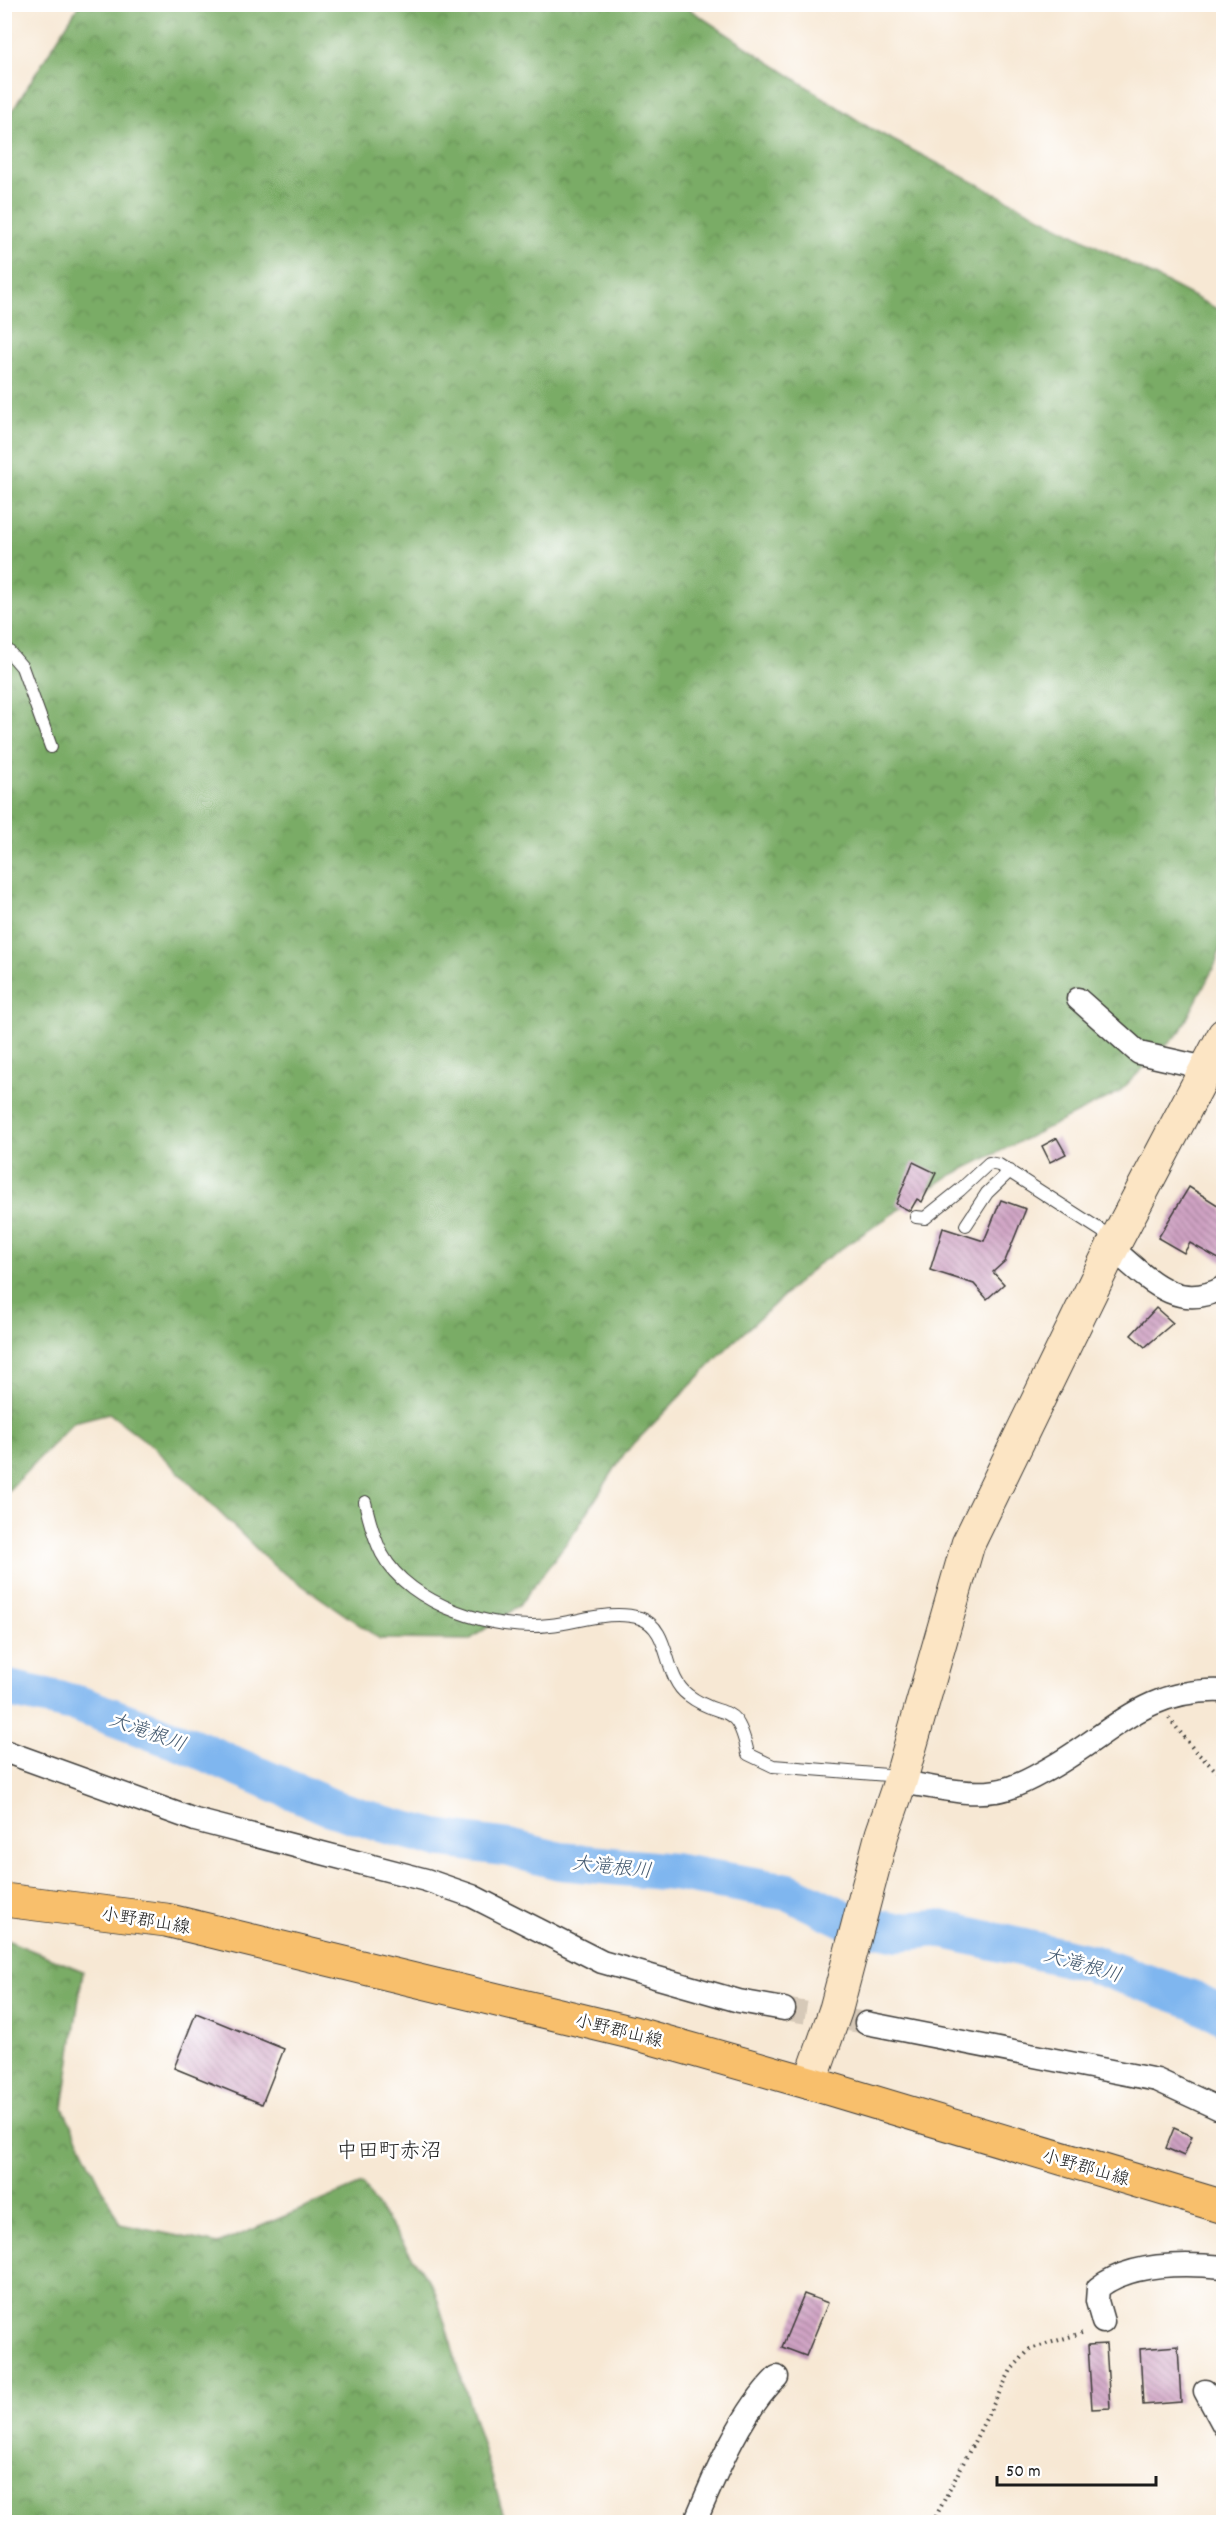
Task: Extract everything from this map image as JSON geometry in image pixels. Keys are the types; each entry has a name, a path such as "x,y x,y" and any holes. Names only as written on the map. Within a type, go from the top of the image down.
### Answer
{"main road":[{"name":"小野郡山線","path":"4,1900 166,1920 634,2033 810,2083 1224,2207"}],"street":[{"path":"810,2083 836,2009 882,1834 901,1779 968,1544 1114,1244 1217,1053 1139,1053 1078,999"},
{"path":"1114,1244 1153,1284 1177,1296 1211,1294 1224,1287"},
{"path":"901,1779 960,1791 995,1791 1012,1786 1055,1766 1141,1707 1167,1697 1207,1690 1224,1691"},
{"path":"4,1751 195,1820 350,1859 462,1892 602,1962 739,2001 784,2009"},
{"path":"866,2023 1157,2080 1224,2111"},
{"path":"1103,2322 1097,2301 1098,2288 1111,2278 1145,2270 1195,2264 1224,2267"},
{"path":"695,2523 711,2486 758,2396 777,2377"},
{"path":"1205,2391 1224,2426"}],"lane":[{"path":"4,646 22,668 51,747"},
{"path":"916,1217 925,1218 960,1190 988,1163 999,1165 1010,1171 1114,1244"},
{"path":"966,1225 987,1193 1010,1171"},
{"path":"365,1502 371,1526 383,1556 403,1582 431,1599 462,1615 525,1626 614,1615 639,1618 654,1625 665,1648 669,1669 689,1696 731,1714 744,1732 748,1754 773,1766 901,1779"}],"path":[{"path":"1167,1697 1166,1712 1174,1725 1224,1778"},
{"path":"933,2523 1011,2370 1030,2349 1082,2333 1103,2322"}],"green space":[{"path":"79,5 683,5 868,127 1223,312 1223,940 1216,963 1180,1032 1118,1093 946,1178 817,1265 727,1348 624,1454 576,1530 519,1606 469,1640 380,1639 274,1566 152,1446 109,1413 74,1422 5,1494 4,124"},
{"path":"4,1939 83,1971 63,2108 120,2224 218,2244 362,2184 434,2288 506,2522 5,2522"}],"building":[{"path":"1057,1138 1066,1154 1050,1162 1042,1146"},
{"path":"913,1162 936,1173 922,1202 917,1199 910,1211 896,1204"},
{"path":"1189,1187 1224,1209 1224,1262 1190,1243 1184,1253 1158,1238"},
{"path":"1001,1200 1026,1209 1005,1261 993,1272 1004,1284 987,1299 974,1284 930,1270 943,1228 984,1241"},
{"path":"1156,1308 1173,1323 1145,1347 1131,1335"},
{"path":"196,2013 284,2049 262,2104 174,2068"},
{"path":"1174,2128 1192,2136 1184,2156 1166,2148"},
{"path":"804,2294 828,2303 806,2356 782,2347"},
{"path":"1106,2344 1110,2408 1092,2409 1088,2345"},
{"path":"1178,2346 1181,2402 1143,2405 1140,2349"}],"waterway":[{"name":"大滝根川","path":"4,1688 78,1704 193,1747 330,1807 383,1824 436,1838 509,1848 560,1861 673,1872 789,1892 853,1923 897,1932 936,1928 1090,1963 1194,2000 1224,2016"}],"tunnel":[{"path":"784,2009 866,2023"}],"district":[{"name":"中田町赤沼","path":"389,2150"}]}
